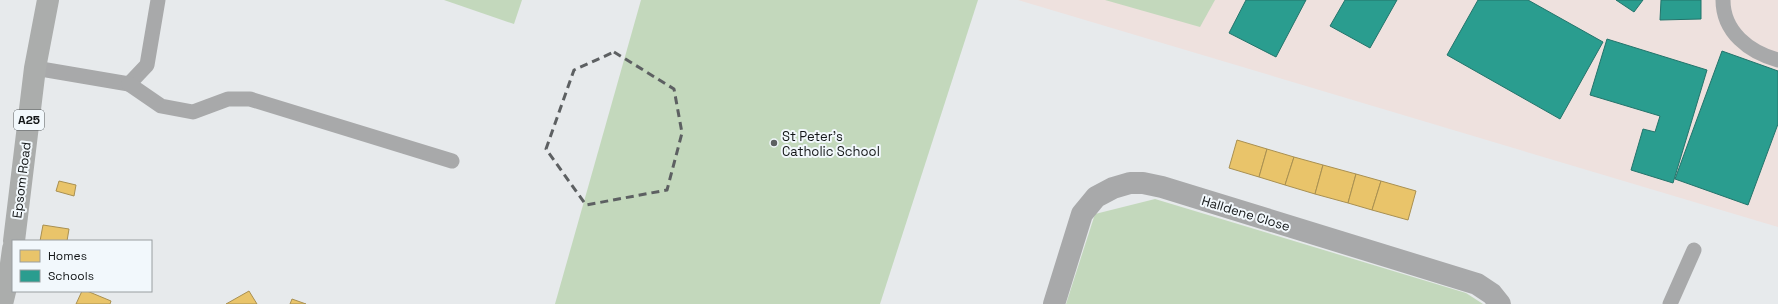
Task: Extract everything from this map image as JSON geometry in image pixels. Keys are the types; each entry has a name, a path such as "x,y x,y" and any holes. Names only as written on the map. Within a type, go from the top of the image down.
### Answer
{"main road":[{"name":"Epsom Road","path":"14,240 35,68 48,0"},
{"path":"2,304 12,256"}],"street":[{"name":"Halldene Close","path":"1054,304 1082,214 1096,197 1113,188 1130,183 1143,183 1162,187 1477,284 1492,294 1500,304"}],"lane":[{"path":"129,84 147,65 158,0"},
{"path":"1723,0 1725,19 1735,36 1764,56 1778,60"},
{"path":"35,68 129,84 161,106 193,112 228,99 250,100 452,162"},
{"path":"1670,304 1694,250"}],"highlighted area":[{"path":"614,52 674,89 682,133 667,190 586,205 546,149 574,70"}],"shaded area":[{"path":"1018,0 1778,0 1778,227"}],"green space":[{"path":"444,0 522,0 514,24"},
{"name":"St Peter's Catholic School","path":"641,0 978,0 880,304 555,304"},
{"path":"1105,0 1215,0 1200,27"},
{"path":"1155,199 1466,293 1483,304 1066,304 1095,214"}],"building: Homes":[{"path":"1237,140 1267,149 1259,177 1229,168"},
{"path":"1267,149 1294,157 1285,185 1259,177"},
{"path":"1294,157 1323,165 1315,194 1285,185"},
{"path":"1323,165 1356,174 1348,203 1315,194"},
{"path":"1356,174 1381,181 1372,210 1348,203"},
{"path":"59,181 76,185 74,196 56,191"},
{"path":"1381,181 1416,191 1408,220 1372,210"},
{"path":"43,225 69,229 67,240 40,240"},
{"path":"249,291 257,304 226,304"},
{"path":"82,292 89,292 111,301 110,304 76,304"},
{"path":"292,299 306,304 290,304"}],"building: Schools":[{"path":"1246,0 1306,0 1276,57 1229,33"},
{"path":"1345,0 1397,0 1370,48 1330,26"},
{"path":"1478,0 1528,0 1603,42 1560,119 1447,55"},
{"path":"1616,0 1643,0 1634,12"},
{"path":"1661,0 1701,0 1701,19 1660,20"},
{"path":"1607,39 1707,70 1673,183 1631,170 1643,129 1655,132 1660,116 1590,95"},
{"path":"1722,51 1778,71 1778,124 1748,205 1675,179"}],"place":[{"name":"St Peter's Catholic School","path":"774,143"}]}
